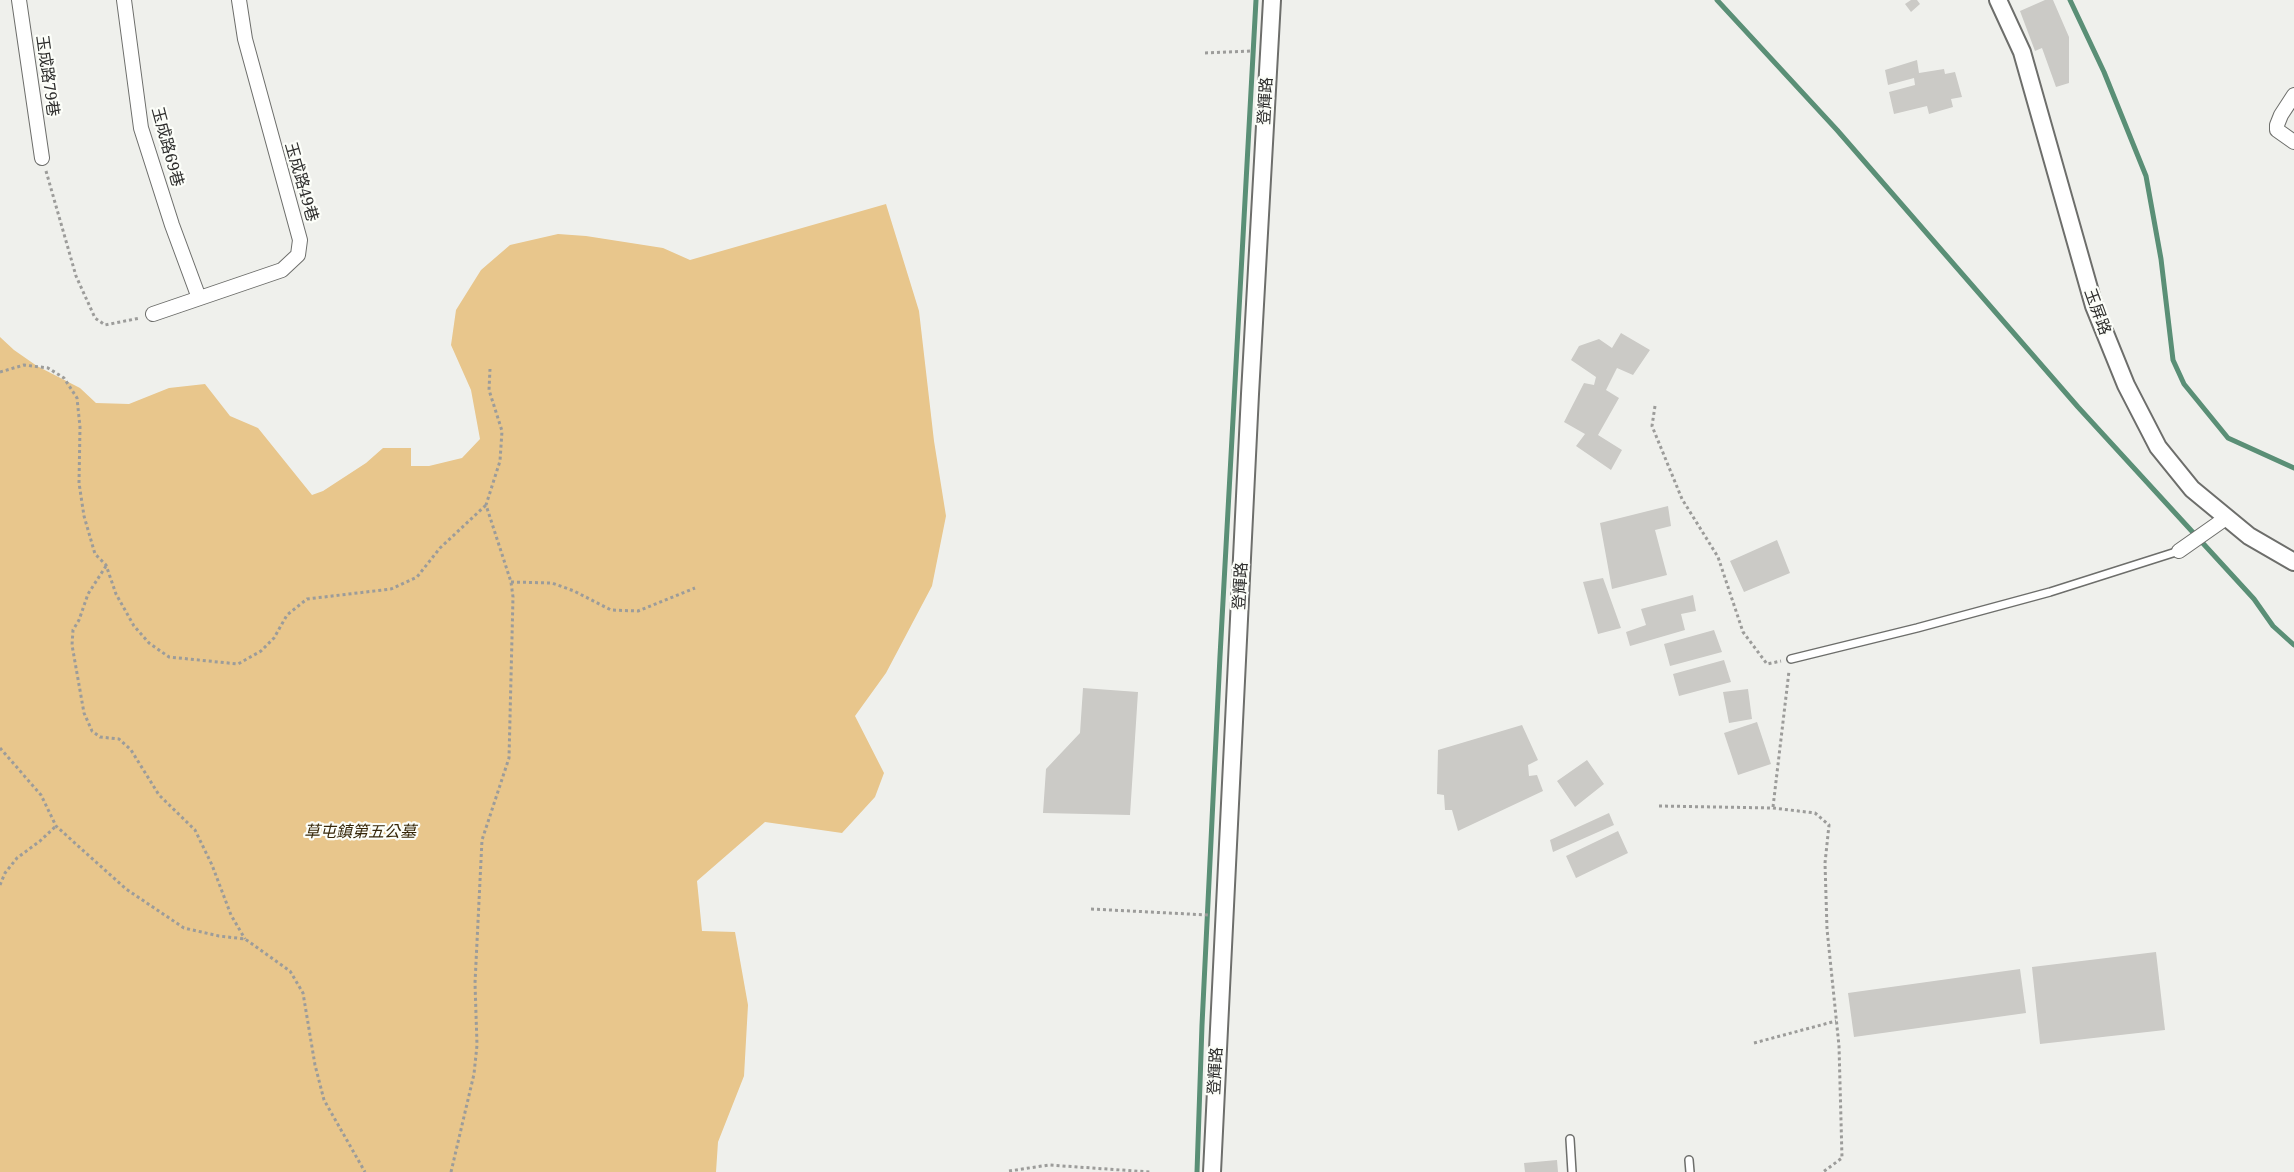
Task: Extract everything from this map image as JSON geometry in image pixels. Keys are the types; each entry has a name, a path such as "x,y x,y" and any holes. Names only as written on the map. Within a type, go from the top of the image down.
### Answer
{"street":[{"name":"玉成路79巷","path":"19,0 42,158"},
{"name":"玉成路69巷","path":"124,0 141,129 172,225 199,298"},
{"name":"玉成路49巷","path":"153,314 282,270 298,255 300,240 245,39 239,0"},
{"name":"登輝路","path":"1212,1172 1272,0"},
{"name":"玉屏路","path":"1998,0 2022,52 2094,306 2126,385 2158,447 2192,489 2226,519 2249,536 2294,562"},
{"path":"2294,96 2277,125 2277,130 2294,142"},
{"path":"2179,551 2226,519"}],"lane":[{"path":"1791,659 2050,592 2179,551"},
{"path":"1570,1139 1572,1172"},
{"path":"1689,1160 1690,1172"}],"path":[{"path":"1205,53 1269,51"},
{"path":"42,158 76,276 94,318 105,325 153,314"},
{"path":"0,372 24,365 48,368 64,378 77,398 80,428 79,483 84,516 95,554 106,565 123,609 134,626 149,643 169,657 238,664 261,651 274,638 287,615 307,599 391,589 417,577 440,548 486,505 500,461 502,431 489,390 490,369"},
{"path":"1655,406 1652,426 1682,499 1718,557 1743,632 1767,664 1791,659 1773,808"},
{"path":"452,1172 458,1136 474,1074 477,1045 475,982 482,840 509,758 513,597 511,582 486,505"},
{"path":"106,565 87,594 79,620 73,630 72,645 84,713 92,731 100,737 119,739 131,750 154,789 195,830 212,865 231,915 245,939 290,971 303,993 315,1065 324,1100 365,1172"},
{"path":"511,582 552,584 574,591 611,610 638,611 695,588"},
{"path":"0,748 41,795 56,826 126,889 184,928 245,939"},
{"path":"1659,806 1773,808 1815,813 1828,825 1825,863 1826,907 1836,1021 1842,1158 1823,1172"},
{"path":"0,885 5,873 17,858 56,826"},
{"path":"1090,909 1224,915"},
{"path":"1754,1043 1836,1021"},
{"path":"1009,1171 1049,1165 1150,1172"}],"green space":[{"name":"草屯鎮第五公墓","path":"886,204 919,311 934,441 946,516 932,586 886,673 855,716 884,773 875,797 842,833 765,822 697,881 702,931 735,932 748,1005 744,1076 718,1142 716,1172 0,1172 0,337 37,366 80,388 96,403 129,404 169,388 205,384 230,416 258,428 312,495 323,491 366,463 383,448 411,448 411,466 429,466 462,458 480,439 471,390 451,345 456,310 481,270 510,245 558,234 586,236 663,248 690,260"}],"building":[{"path":"1911,0 1917,0 1920,4 1911,12 1905,4"},
{"path":"2045,0 2053,0 2069,37 2069,83 2056,87 2042,48 2035,51 2020,11"},
{"path":"1917,60 1919,73 1944,69 1945,74 1955,72 1962,97 1951,99 1953,107 1929,114 1927,106 1894,114 1889,92 1915,85 1914,78 1888,85 1885,70"},
{"path":"1621,333 1650,350 1633,375 1617,368 1606,390 1619,398 1598,435 1622,450 1611,470 1576,446 1585,434 1564,422 1584,383 1594,385 1596,377 1571,360 1579,346 1599,339 1612,348"},
{"path":"1668,506 1671,526 1655,530 1667,575 1612,589 1600,523"},
{"path":"1777,540 1790,573 1744,592 1730,561"},
{"path":"1603,578 1621,628 1598,634 1583,582"},
{"path":"1693,595 1696,611 1681,614 1685,630 1630,646 1626,632 1646,625 1641,609"},
{"path":"1714,630 1722,652 1670,666 1664,644"},
{"path":"1724,660 1731,682 1679,696 1673,674"},
{"path":"1083,688 1138,692 1130,815 1043,813 1046,769 1080,733"},
{"path":"1748,689 1752,719 1729,723 1723,692"},
{"path":"1757,722 1771,764 1738,775 1724,733"},
{"path":"1522,725 1538,760 1528,765 1529,776 1537,775 1543,791 1458,831 1452,810 1445,810 1444,795 1437,794 1438,750"},
{"path":"1587,760 1604,784 1575,807 1557,781"},
{"path":"1609,813 1614,825 1553,852 1550,840"},
{"path":"1618,831 1628,853 1576,878 1566,856"},
{"path":"2156,952 2165,1030 2040,1044 2032,967"},
{"path":"2020,969 2026,1013 1854,1037 1848,993"},
{"path":"1557,1160 1558,1172 1525,1172 1524,1163"}],"waterway":[{"path":"1197,1172 1220,656 1256,0"},
{"path":"1717,0 1837,130 2078,407 2254,599 2273,626 2294,645"},
{"path":"2070,0 2104,72 2146,176 2161,259 2173,360 2184,384 2228,438 2294,468"}]}
